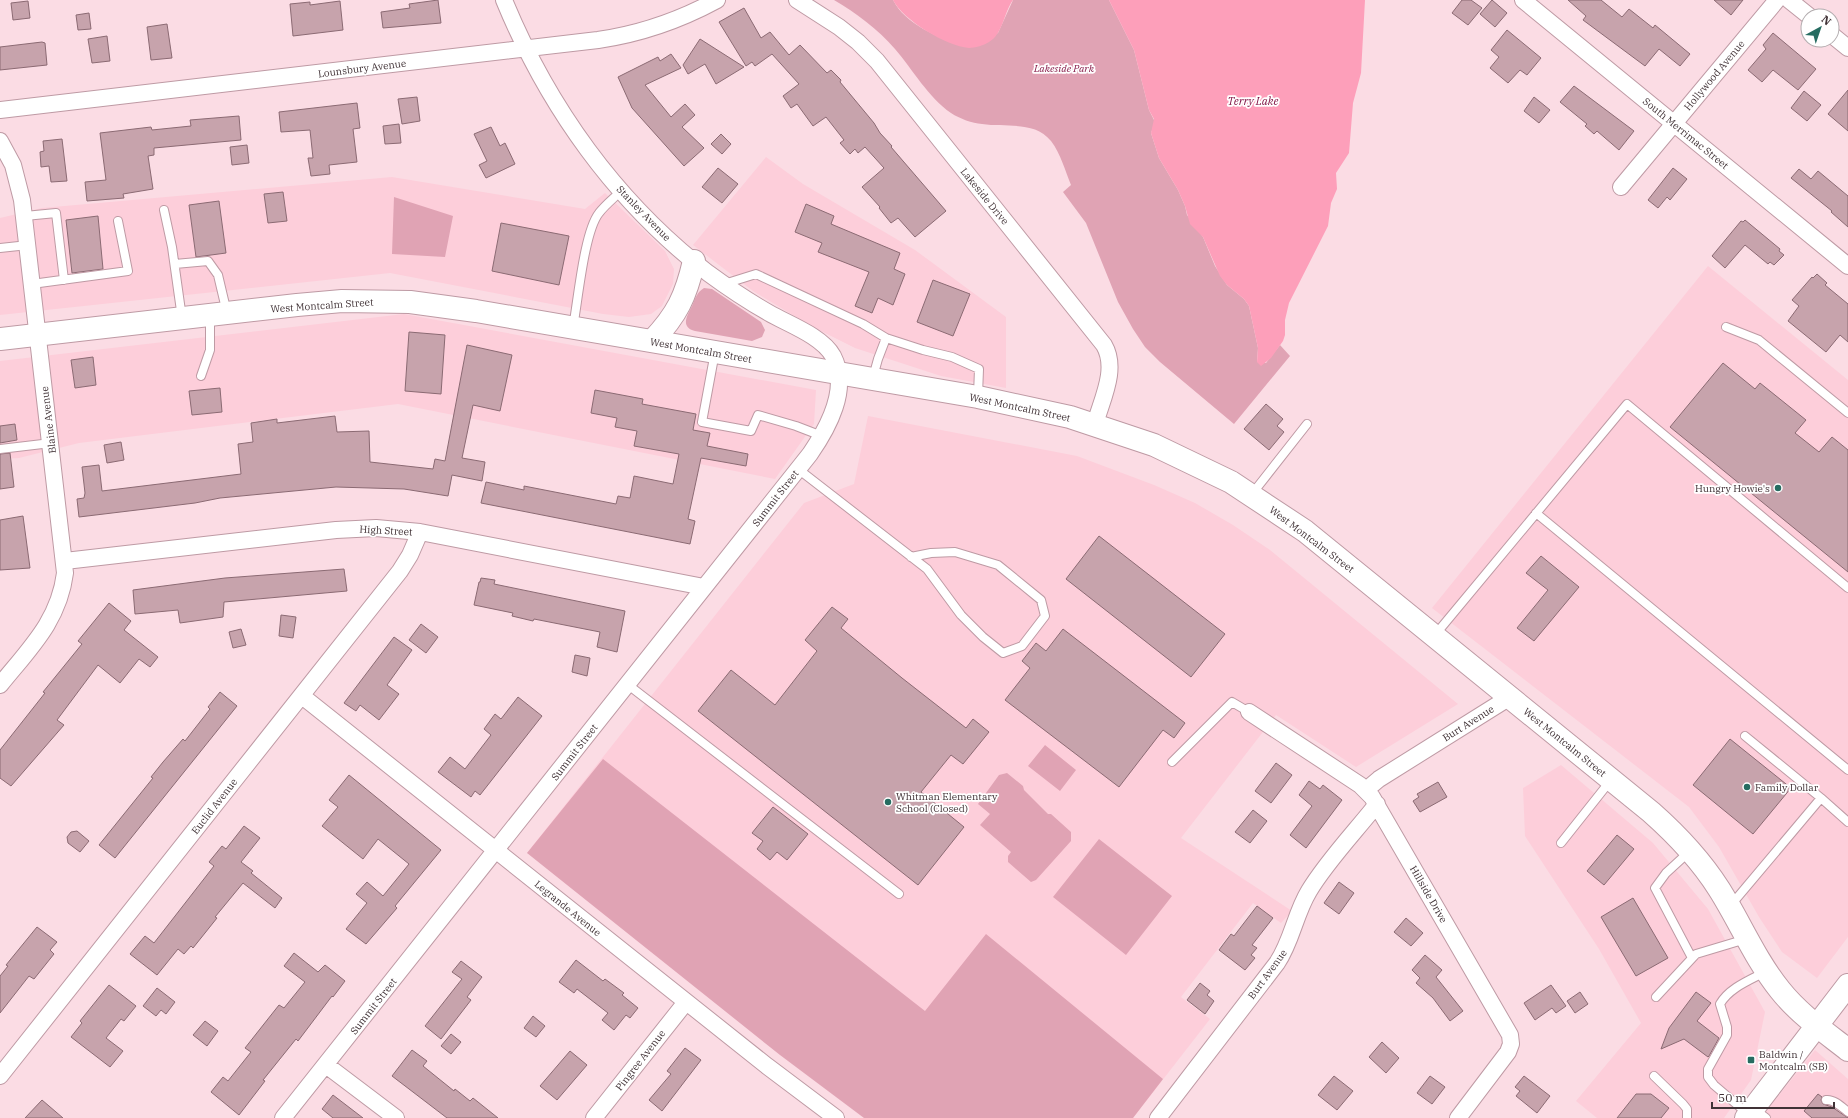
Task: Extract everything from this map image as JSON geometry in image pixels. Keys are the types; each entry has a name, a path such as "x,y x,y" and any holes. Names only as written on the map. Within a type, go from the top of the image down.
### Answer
{"main road":[{"path":"652,341 666,326 682,303 694,261"},
{"name":"West Montcalm Street","path":"0,340 182,318 342,301 383,301 463,309 978,397 1062,415 1130,436 1178,456 1251,494 1310,535 1611,779 1674,833 1691,851 1704,868 1729,907 1766,971 1787,998 1848,1050"},
{"path":"1753,1115 1817,1025 1848,985"}],"street":[{"name":"Stanley Avenue","path":"504,0 539,75 569,124 621,191 658,229 694,261 724,284 768,312 819,340 832,355 838,374"},
{"name":"Lounsbury Avenue","path":"0,110 526,49 627,35 670,21 717,0"},
{"name":"Lakeside Drive","path":"797,0 839,27 858,42 877,61 1104,345 1109,357 1110,371 1095,424"},
{"name":"South Merrimac Street","path":"1523,0 1848,266"},
{"name":"Hollywood Avenue","path":"1622,187 1777,0"},
{"path":"1789,0 1800,9"},
{"path":"1840,42 1848,48"},
{"name":"Blaine Avenue","path":"0,141 17,176 24,216 65,561 63,586 56,611 44,630 0,685"},
{"name":"Summit Street","path":"283,1118 798,469 822,436 835,407 838,395 838,374"},
{"name":"High Street","path":"65,561 350,529 376,528 420,532 704,587"},
{"name":"Euclid Avenue","path":"0,1076 400,571 410,555 420,532"},
{"name":"Legrande Avenue","path":"302,696 686,1002 836,1118"},
{"name":"Burt Avenue","path":"1366,790 1379,779 1510,697"},
{"name":"Hillside Drive","path":"1249,712 1366,790 1377,804 1512,1040 1508,1052 1458,1118"},
{"name":"Burt Avenue","path":"1158,1118 1277,963 1288,946 1298,913 1310,890 1377,804"},
{"name":"Pingree Avenue","path":"594,1118 686,1002"},
{"path":"326,1065 396,1118"}],"lane":[{"path":"573,328 586,250 593,224 599,213 621,191"},
{"path":"164,210 175,264 182,318"},
{"path":"24,216 56,213 64,280"},
{"path":"32,284 128,271 118,221"},
{"path":"0,248 28,245"},
{"path":"175,264 208,261 218,275 218,314 210,350 201,376"},
{"path":"724,284 756,274 863,324 886,338 922,350 952,357 979,369 978,397"},
{"path":"1726,327 1759,340 1848,413"},
{"path":"872,379 886,338"},
{"path":"714,352 702,422 751,431 758,415 796,426 822,436"},
{"path":"1435,635 1627,404 1848,588"},
{"path":"1251,494 1307,424"},
{"path":"0,449 51,443"},
{"path":"798,469 911,558 927,569 961,615 983,637 1003,653 1022,646 1045,616 1041,600 998,565 955,552 931,553 911,558"},
{"path":"1536,513 1848,770"},
{"path":"627,684 899,894"},
{"path":"1172,762 1232,702 1249,712"},
{"path":"1744,736 1821,798 1848,822"},
{"path":"1561,843 1611,779"},
{"path":"1729,907 1821,798"},
{"path":"1691,851 1666,873 1655,888 1692,958"},
{"path":"1656,997 1692,958 1702,951 1747,939"},
{"path":"1753,1115 1714,1086 1708,1077 1708,1069 1727,1035 1727,1027 1720,1004 1723,999 1733,990 1766,971"},
{"path":"1654,1076 1687,1109 1687,1118"},
{"path":"1826,1100 1830,1099 1848,1112"}],"shaded area":[{"path":"766,157 803,184 915,250 1006,317 1006,388 941,376 855,348 811,326 753,291 693,245"},
{"path":"392,177 585,209 605,193 665,251 674,269 673,284 662,306 651,314 629,317 603,314 390,273 0,315 0,218 42,208"},
{"path":"1708,266 1848,380 1848,937 1817,978 1782,952 1759,917 1719,847 1689,807 1432,608"},
{"path":"404,314 816,390 814,424 775,479 398,404 79,443 19,458 0,459 0,361"},
{"name":"Whitman Elementary School (Closed)","path":"868,416 1077,456 1154,485 1195,503 1233,525 1270,550 1458,704 1356,767 1276,715 1181,838 1292,911 1281,923 1253,903 1181,997 1210,1019 1133,1118 527,853 804,503 854,484"},
{"path":"1561,765 1653,843 1708,909 1765,1012 1751,1080 1724,1118 1597,1118 1576,1101 1641,1023 1599,949 1525,836 1523,788"},
{"path":"1815,1050 1848,1079 1848,1118 1761,1118"}],"green space":[{"name":"Lakeside Park","path":"834,0 893,0 905,16 914,23 933,34 961,46 998,33 1013,0 1109,0 1134,50 1149,110 1155,122 1151,133 1159,158 1178,190 1187,215 1203,237 1215,266 1227,285 1244,299 1249,306 1258,348 1257,362 1266,363 1280,345 1290,356 1234,424 1160,362 1145,347 1133,329 1118,302 1086,223 1063,192 1071,185 1060,157 1051,141 1044,134 1028,127 970,122 951,113 935,99 895,49 874,28"},
{"path":"394,197 453,216 445,257 392,254"},
{"path":"704,288 712,289 761,322 765,330 762,337 752,341 690,329 686,324 688,314 696,296"},
{"path":"1045,745 1076,770 1060,791 1028,766"},
{"path":"603,759 925,1011 986,934 1163,1079 1133,1118 864,1118 780,1055 527,853"},
{"path":"1007,773 1023,786 1024,790 1048,814 1051,814 1071,832 1071,841 1036,880 1031,882 1008,862 1008,856 1011,852 980,825 990,814 978,804 999,775"},
{"path":"1099,839 1172,896 1126,955 1053,897"}],"water":[{"path":"893,0 1013,0 994,38 985,44 969,48 949,42 926,31 906,16"},
{"name":"Terry Lake","path":"1109,0 1365,0 1361,73 1353,103 1349,153 1336,173 1337,189 1331,203 1328,226 1289,303 1285,320 1285,335 1283,341 1271,358 1261,366 1257,362 1258,348 1249,306 1244,299 1227,285 1220,276 1203,237 1190,224 1185,206 1178,190 1159,158 1151,133 1154,119 1149,110 1134,50"}],"building":[{"path":"438,0 441,23 383,28 381,12 410,8 409,4"},
{"path":"1462,0 1471,0 1482,8 1468,25 1452,13"},
{"path":"1492,0 1507,13 1495,27 1480,14"},
{"path":"1568,0 1601,0 1622,17 1629,9 1653,28 1655,25 1690,54 1680,66 1659,49 1645,66 1583,20 1586,16"},
{"path":"1714,0 1743,0 1731,15"},
{"path":"28,1 30,18 13,20 11,3"},
{"path":"340,1 343,30 293,36 290,4 310,2 310,5"},
{"path":"744,8 761,38 770,32 789,55 800,45 827,73 831,70 841,80 840,82 874,123 880,133 892,146 891,147 946,211 915,237 898,218 891,223 879,208 880,207 862,187 884,168 865,147 858,153 855,149 850,154 840,143 844,140 826,117 813,126 797,104 791,108 783,96 799,84 772,54 755,66 752,62 746,66 719,22"},
{"path":"89,13 91,29 78,30 76,15"},
{"path":"167,24 172,58 151,60 147,27"},
{"path":"1507,30 1541,58 1527,75 1520,70 1508,83 1490,68 1499,57 1491,50"},
{"path":"1773,33 1816,69 1798,90 1773,70 1762,82 1748,70 1766,49 1763,45"},
{"path":"107,36 110,61 92,63 88,39"},
{"path":"700,39 744,67 716,84 705,64 688,74 683,65"},
{"path":"42,42 45,43 47,65 0,70 0,47"},
{"path":"671,54 681,68 645,85 671,117 685,104 695,115 682,127 704,148 684,166 632,108 618,77 658,57 660,61"},
{"path":"1574,86 1634,131 1619,150 1597,131 1594,134 1585,126 1587,124 1560,102"},
{"path":"1848,90 1848,131 1828,114"},
{"path":"1804,91 1821,105 1807,121 1791,108"},
{"path":"417,97 420,121 402,124 398,99"},
{"path":"1534,97 1550,110 1539,123 1524,111"},
{"path":"357,103 360,128 353,129 357,162 329,165 330,174 311,176 308,158 313,158 310,130 281,132 279,112"},
{"path":"239,116 241,140 154,148 154,155 148,156 153,189 123,194 124,198 87,201 85,182 106,180 100,133 151,127 152,130 191,126 190,120"},
{"path":"399,124 401,143 385,144 383,126"},
{"path":"491,127 500,146 505,143 515,164 486,178 479,165 487,161 474,134"},
{"path":"721,134 731,144 722,154 711,144"},
{"path":"62,139 67,181 51,182 49,166 41,167 40,152 44,151 43,141"},
{"path":"247,145 249,163 232,165 230,147"},
{"path":"718,168 738,184 722,203 702,187"},
{"path":"1673,168 1687,179 1670,200 1667,197 1658,208 1648,200"},
{"path":"1799,169 1811,179 1818,171 1848,196 1848,227 1831,212 1832,211 1791,178"},
{"path":"283,192 287,221 268,223 264,194"},
{"path":"219,201 226,253 196,257 189,205"},
{"path":"806,204 834,216 831,224 900,253 894,269 905,274 893,305 878,298 872,313 855,306 869,272 818,252 822,243 795,232"},
{"path":"98,216 103,269 72,273 66,220"},
{"path":"1745,220 1780,249 1779,251 1784,255 1774,265 1770,262 1768,264 1745,245 1725,268 1712,256 1741,221 1743,222"},
{"path":"501,223 569,236 559,285 492,271"},
{"path":"1817,274 1827,283 1825,285 1848,304 1848,342 1840,335 1826,352 1788,321 1799,306 1792,300 1812,277 1813,278"},
{"path":"933,280 970,294 953,336 917,322"},
{"path":"409,332 445,335 441,394 405,391"},
{"path":"467,345 512,355 500,411 473,405 462,458 485,462 482,481 452,475 448,496 404,489 336,487 220,498 195,503 79,517 77,499 84,498 85,493 82,467 99,465 102,491 241,474 238,444 253,442 251,423 277,419 277,423 335,416 337,432 369,431 370,462 433,469 435,459 445,461"},
{"path":"93,357 96,385 75,388 71,360"},
{"path":"1723,363 1755,389 1760,383 1806,420 1795,433 1819,452 1832,437 1848,450 1848,572 1670,427"},
{"path":"220,388 222,412 192,415 189,391"},
{"path":"595,390 643,399 642,404 696,414 693,430 710,433 707,446 748,454 746,466 701,458 688,519 695,521 690,544 481,503 486,482 524,490 524,486 616,504 618,496 630,498 634,476 673,484 679,454 634,446 637,431 615,427 617,418 591,413"},
{"path":"1266,404 1283,419 1277,426 1284,432 1269,450 1244,429"},
{"path":"15,424 17,440 0,443 0,426"},
{"path":"121,442 124,460 107,463 104,445"},
{"path":"10,453 14,487 0,489 0,454"},
{"path":"23,516 30,568 0,570 0,520"},
{"path":"1099,536 1225,634 1191,677 1066,579"},
{"path":"1541,556 1579,587 1534,641 1517,628 1548,590 1526,573"},
{"path":"344,569 347,591 224,602 223,617 180,623 178,610 135,614 133,590 225,578"},
{"path":"481,578 495,580 494,584 625,611 617,652 597,647 600,632 534,619 533,621 512,616 513,613 474,605"},
{"path":"109,603 131,621 124,630 158,657 150,667 139,659 120,683 98,665 57,720 64,725 11,786 0,778 0,750 45,693 43,692 82,644 78,641"},
{"path":"832,607 848,619 841,628 902,678 966,728 973,719 989,732 963,764 951,755 921,792 964,827 918,885 698,711 731,670 775,705 817,651 805,640"},
{"path":"281,615 296,617 293,638 279,636"},
{"path":"421,624 438,637 426,653 409,640"},
{"path":"241,629 246,645 233,648 229,632"},
{"path":"1063,629 1185,723 1174,738 1163,730 1119,787 1005,700 1030,668 1022,661 1036,643 1046,651"},
{"path":"394,637 412,650 387,685 399,694 379,720 360,705 356,711 344,703"},
{"path":"575,655 590,658 587,676 572,672"},
{"path":"220,692 237,706 115,858 99,845 153,778 151,777 163,762 183,739 185,741 210,709 208,707"},
{"path":"518,697 542,716 480,795 475,791 471,797 438,772 450,757 465,769 491,735 484,729 495,714 501,719"},
{"path":"1730,739 1791,788 1753,834 1693,785"},
{"path":"1276,763 1292,775 1271,803 1255,791"},
{"path":"349,775 441,850 395,906 397,908 366,944 346,929 367,903 356,894 367,882 383,896 409,864 378,839 363,859 322,826 338,807 329,800"},
{"path":"1309,781 1320,789 1323,785 1342,800 1306,848 1290,835 1312,806 1299,795"},
{"path":"1438,782 1447,797 1420,812 1413,801 1419,797 1417,794"},
{"path":"773,807 808,834 787,860 777,852 770,860 757,849 763,841 752,833"},
{"path":"1253,810 1267,821 1250,843 1235,832"},
{"path":"244,826 260,838 241,862 253,871 251,873 282,898 275,908 243,883 215,917 217,918 193,948 191,946 184,954 178,949 157,975 130,954 145,936 154,943 214,866 209,862 222,846 226,849"},
{"path":"77,831 89,841 80,852 68,843 67,837 71,832"},
{"path":"1617,835 1634,849 1604,885 1587,871"},
{"path":"1339,882 1354,893 1339,914 1324,903"},
{"path":"1633,898 1668,958 1636,976 1601,917"},
{"path":"1257,906 1273,918 1252,945 1257,948 1251,955 1255,958 1245,970 1219,950 1231,934 1234,936"},
{"path":"1406,918 1423,933 1411,946 1394,932"},
{"path":"37,927 57,942 50,950 54,954 34,979 29,976 0,1013 0,976 8,966 6,965"},
{"path":"294,953 318,972 325,965 345,981 298,1041 296,1039 263,1080 265,1081 239,1115 211,1092 223,1077 228,1081 251,1052 245,1048 279,1005 284,1008 305,982 284,966"},
{"path":"1425,955 1442,970 1436,977 1463,1011 1450,1021 1433,998 1416,983 1420,978 1412,970"},
{"path":"576,960 603,981 605,979 624,993 622,995 638,1008 630,1018 626,1015 614,1030 602,1020 608,1013 577,989 574,993 559,982"},
{"path":"461,961 482,977 467,997 471,1000 441,1039 425,1026 462,979 452,972"},
{"path":"1200,983 1210,991 1207,995 1214,1001 1205,1014 1187,1000"},
{"path":"109,985 136,1006 124,1021 121,1019 106,1038 123,1051 110,1067 71,1037 82,1023 80,1021"},
{"path":"1551,985 1566,1006 1556,1013 1552,1008 1535,1020 1524,1003"},
{"path":"157,988 175,1002 166,1014 161,1010 156,1016 143,1006"},
{"path":"1580,992 1588,1004 1575,1013 1567,1001"},
{"path":"1696,992 1711,1003 1697,1021 1719,1038 1709,1056 1708,1057 1684,1039 1661,1049 1669,1028"},
{"path":"533,1016 545,1026 536,1037 524,1028"},
{"path":"205,1021 218,1031 207,1046 193,1035"},
{"path":"451,1034 461,1042 451,1054 441,1046"},
{"path":"1382,1042 1399,1058 1386,1073 1369,1057"},
{"path":"685,1048 701,1060 662,1111 649,1100 671,1074 667,1071"},
{"path":"412,1050 427,1061 423,1066 454,1091 455,1089 470,1101 473,1098 498,1118 447,1118 392,1076"},
{"path":"570,1051 587,1065 557,1100 540,1086"},
{"path":"1334,1076 1353,1091 1337,1110 1318,1095"},
{"path":"1430,1076 1445,1087 1432,1104 1417,1093"},
{"path":"1524,1076 1550,1096 1537,1113 1516,1096 1520,1091 1515,1087"},
{"path":"1636,1094 1651,1094 1669,1108 1661,1118 1617,1118"},
{"path":"1818,1094 1822,1097 1821,1100 1823,1104 1832,1107 1848,1118 1812,1118 1804,1111"},
{"path":"333,1095 363,1118 333,1118 322,1109"},
{"path":"42,1100 63,1118 25,1118"}],"place":[{"name":"Hungry Howie's","path":"1778,488"},
{"name":"Family Dollar","path":"1747,787"},
{"name":"Whitman Elementary School (Closed)","path":"888,802"},
{"name":"Baldwin / Montcalm (SB)","path":"1751,1060"}]}
